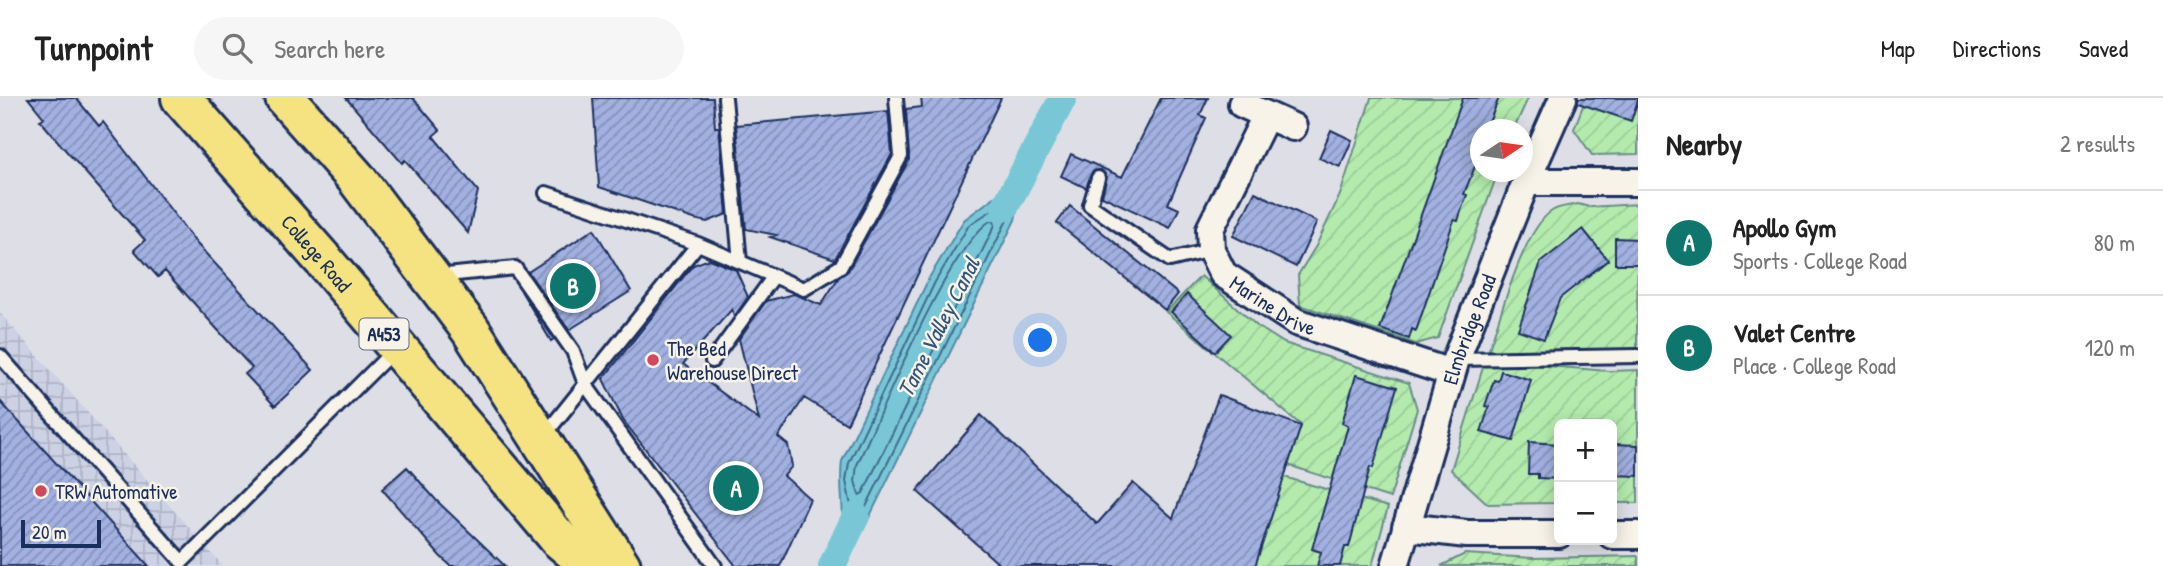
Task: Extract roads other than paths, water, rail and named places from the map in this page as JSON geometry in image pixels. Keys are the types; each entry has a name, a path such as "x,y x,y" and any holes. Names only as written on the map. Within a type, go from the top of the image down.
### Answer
{"main road":[{"name":"College Road","path":"181,98 325,262 395,348 559,538 591,566"},
{"path":"212,98 325,262"},
{"path":"285,98 356,178 470,329 621,566"}],"street":[{"name":"Elmbridge Road","path":"1533,165 1563,98"},
{"path":"1242,104 1293,127"},
{"path":"1211,250 1210,229 1266,116"},
{"path":"1533,181 1638,182"},
{"name":"Elmbridge Road","path":"1395,566 1454,366 1526,182"},
{"name":"Marine Drive","path":"1211,250 1223,274 1296,322 1454,366"},
{"path":"1406,527 1467,534 1554,534"},
{"path":"1617,535 1638,535"}],"lane":[{"path":"725,98 740,262"},
{"path":"547,193 698,244 804,289 841,266 901,156 896,98"},
{"path":"1098,177 1090,205 1170,260 1211,250"},
{"path":"540,440 698,244"},
{"path":"430,277 515,268 573,351 585,384 715,566"},
{"path":"712,361 774,276"},
{"path":"0,356 182,562 395,348"},
{"path":"1454,366 1638,356"}],"water":[{"path":"1025,174 1015,220 868,520 841,549 842,461 929,278 964,220"}],"waterway":[{"name":"Tame Valley Canal","path":"1005,207 1063,98"},
{"name":"Tame Valley Canal","path":"832,566 856,516"}],"place":[{"name":"Valet Centre","path":"573,286"},
{"name":"The Bed Warehouse Direct","path":"653,360"},
{"name":"Apollo Gym","path":"736,488"},
{"name":"TRW Automative","path":"41,491"}]}
